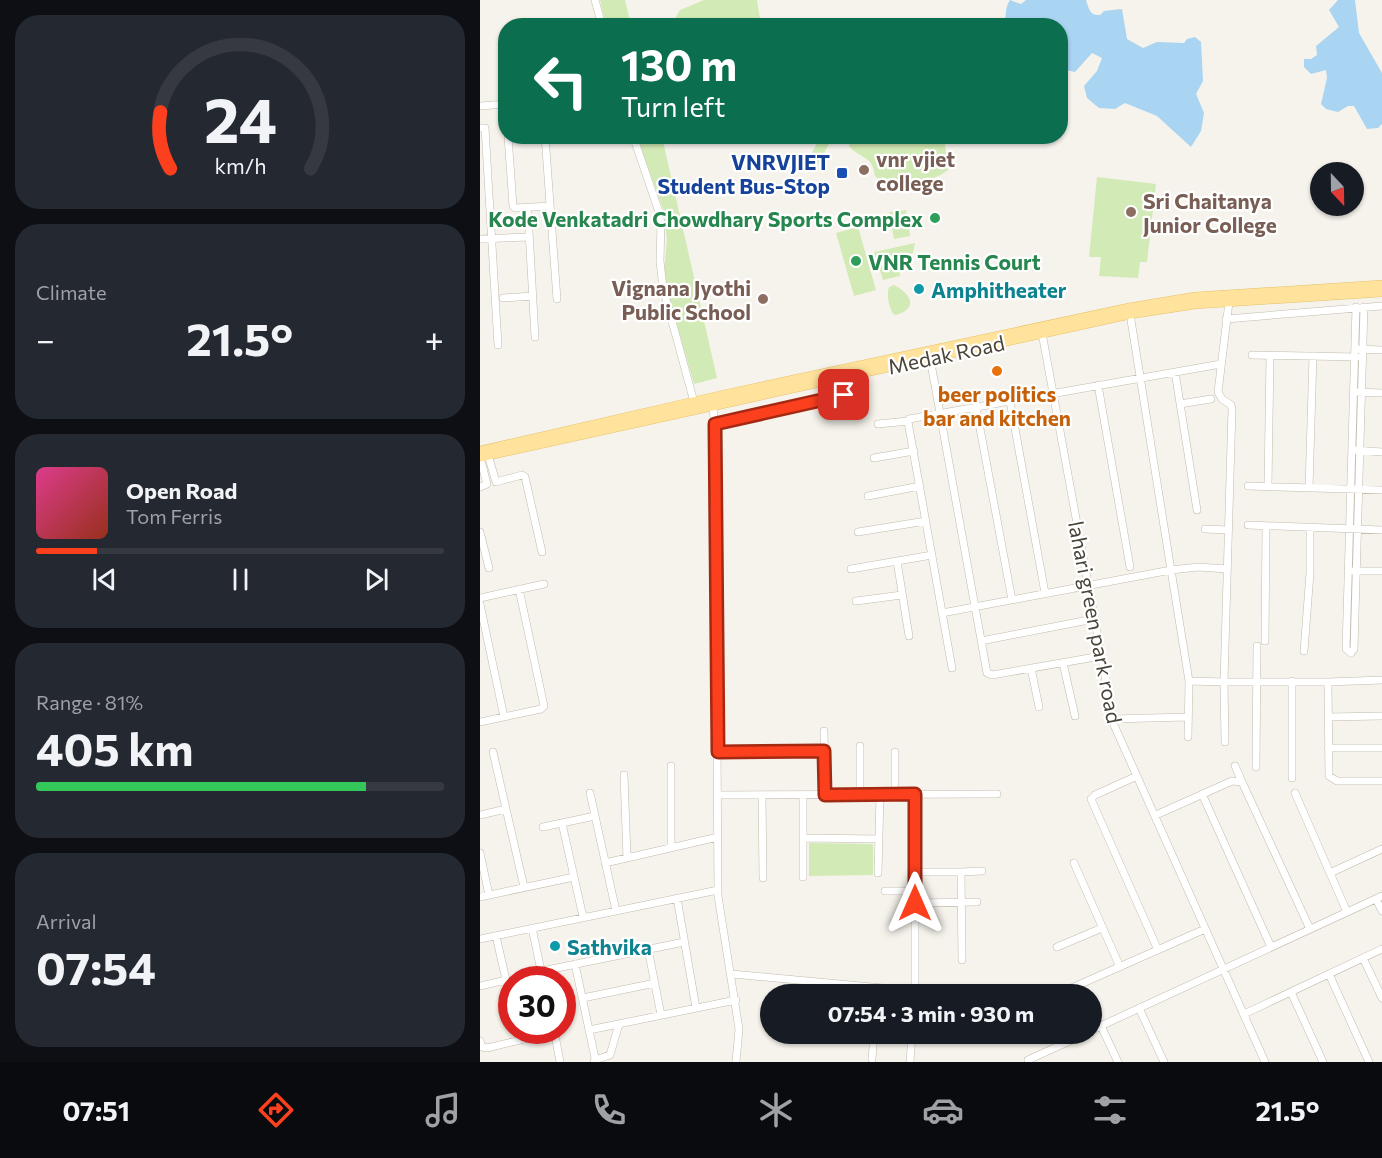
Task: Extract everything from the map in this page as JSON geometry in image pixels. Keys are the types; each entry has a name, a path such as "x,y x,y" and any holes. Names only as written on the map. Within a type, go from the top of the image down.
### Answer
{"main road":[{"name":"Medak Road","path":"482,455 694,402 1159,303 1195,297 1382,285"},
{"name":"Medak Road","path":"585,431 713,406 1130,314 1196,304 1382,292"}],"street":[{"path":"595,0 600,18"},
{"path":"480,106 498,105"},
{"path":"480,128 485,128 498,345"},
{"path":"509,144 513,206 550,206"},
{"path":"546,144 557,299"},
{"path":"636,144 658,209 662,230 660,261 663,288 694,402"},
{"path":"528,214 535,337"},
{"path":"480,239 529,237"},
{"path":"1353,528 1357,570 1354,650 1351,653 1346,649 1358,392 1359,293"},
{"path":"502,298 533,296"},
{"path":"1225,742 1224,682 1232,409 1218,392 1228,302"},
{"path":"1226,319 1382,306"},
{"path":"1130,314 1189,681 1188,737"},
{"name":"lahari green park road","path":"1042,333 1112,719 1265,1062"},
{"path":"1252,355 1312,356 1382,350"},
{"path":"1268,486 1270,356"},
{"path":"1309,488 1312,356"},
{"path":"930,358 986,669 989,675 1101,656"},
{"path":"878,424 908,421 912,418 1221,364"},
{"path":"1175,372 1197,510"},
{"path":"1098,386 1130,567"},
{"path":"715,424 865,390"},
{"path":"1358,392 1382,393"},
{"path":"1180,404 1211,399"},
{"path":"1010,401 1045,593"},
{"path":"713,406 715,424 718,890 736,1000 739,1029 736,1062"},
{"path":"975,407 1012,600"},
{"path":"908,421 952,668"},
{"path":"1355,450 1382,452"},
{"path":"874,458 914,451"},
{"path":"482,455 496,482"},
{"path":"482,455 483,485 522,475 525,477 542,552"},
{"path":"868,496 920,486"},
{"path":"1248,486 1382,490"},
{"path":"858,532 926,521"},
{"path":"1248,525 1382,530"},
{"path":"1265,641 1266,526"},
{"path":"1204,529 1228,530"},
{"path":"1304,651 1310,573 1310,529"},
{"path":"480,532 489,568"},
{"path":"851,569 932,555"},
{"path":"897,561 909,636"},
{"path":"942,613 1171,570 1198,567 1227,569"},
{"path":"1348,572 1382,571"},
{"path":"480,598 544,584"},
{"path":"480,722 541,709 544,706 519,589"},
{"path":"856,601 902,595"},
{"path":"480,603 504,717"},
{"path":"981,641 1094,620"},
{"path":"1256,767 1257,646"},
{"path":"1063,663 1075,716"},
{"path":"1031,668 1039,707"},
{"path":"1189,681 1382,680"},
{"path":"1292,681 1292,778"},
{"path":"1328,682 1328,771 1333,780 1382,782"},
{"path":"1328,717 1382,716"},
{"path":"1112,719 1188,717"},
{"path":"824,730 825,795"},
{"path":"860,746 860,795"},
{"path":"1328,748 1382,748"},
{"path":"718,752 824,751"},
{"path":"493,752 524,888"},
{"path":"894,795 895,752"},
{"path":"671,766 671,848"},
{"path":"1235,766 1310,929"},
{"path":"624,775 627,858"},
{"path":"1137,776 1095,795 1091,800 1158,950"},
{"path":"1156,815 1232,781 1242,782"},
{"path":"590,793 616,911"},
{"path":"1294,793 1347,912"},
{"path":"915,794 915,984"},
{"path":"718,795 997,794"},
{"path":"1202,794 1271,947"},
{"path":"762,795 763,878"},
{"path":"803,795 803,877"},
{"path":"878,873 880,795"},
{"path":"480,814 507,809"},
{"path":"543,827 595,816"},
{"path":"562,823 583,917"},
{"path":"605,863 718,837"},
{"path":"802,838 879,840"},
{"path":"1330,873 1382,849"},
{"path":"480,853 489,895"},
{"path":"1074,863 1120,967"},
{"path":"915,872 982,871"},
{"path":"961,872 962,960"},
{"path":"480,897 574,877"},
{"path":"480,939 718,890"},
{"path":"885,891 915,891"},
{"path":"1102,1026 1379,897 1382,911"},
{"path":"677,898 696,1008"},
{"path":"915,903 977,902"},
{"path":"532,928 541,966"},
{"path":"1057,947 1102,928"},
{"path":"1081,984 1205,929"},
{"path":"496,936 503,966"},
{"path":"566,966 684,942"},
{"path":"648,949 661,1015"},
{"path":"1244,1014 1382,949"},
{"path":"1363,958 1382,998"},
{"path":"575,964 595,1061 610,1055 619,1023"},
{"path":"732,974 824,984"},
{"path":"1329,974 1369,1062"},
{"path":"480,986 498,982"},
{"path":"582,998 654,983"},
{"path":"1291,992 1323,1062"},
{"path":"590,1029 736,1000"},
{"path":"1140,1008 1164,1062"},
{"path":"1102,1028 1118,1062"},
{"path":"480,1041 484,1048 502,1044"},
{"path":"557,1044 560,1062"},
{"path":"872,1059 873,1044"},
{"path":"910,1062 911,1044"},
{"path":"1028,1060 1063,1044"}],"green space":[{"path":"600,0 625,0 629,18 604,18"},
{"path":"704,0 757,0 760,18 676,18 680,10"},
{"path":"640,144 664,144 717,378 694,384 664,272 667,239 663,209"},
{"path":"817,144 829,144 816,167 808,160"},
{"path":"849,144 945,144 948,170 932,179 880,181 875,176 869,161 849,146"},
{"path":"1097,177 1156,184 1147,262 1140,262 1138,278 1099,276 1101,257 1089,257"},
{"path":"906,210 910,236 894,239 889,212"},
{"name":"VNR Tennis Court","path":"858,227 876,290 854,296 836,233"},
{"path":"915,243 913,253 898,263 900,276 883,280 874,252"},
{"path":"894,285 905,292 910,301 908,309 896,315 893,314 888,297 889,287"},
{"path":"809,843 873,844 873,875 809,876"}],"water":[{"path":"1010,0 1021,4 1026,0 1086,0 1090,11 1097,15 1104,11 1122,9 1127,39 1143,48 1157,42 1184,43 1187,39 1195,37 1201,42 1203,81 1196,94 1204,113 1201,131 1191,147 1157,116 1125,103 1115,109 1099,108 1087,98 1084,86 1097,71 1102,58 1092,53 1075,72 1068,70 1068,18 1005,18"},
{"path":"1338,0 1355,0 1359,33 1382,73 1382,124 1378,128 1367,129 1354,106 1348,106 1338,112 1326,109 1321,104 1327,78 1326,70 1311,74 1304,67 1304,59 1311,59 1317,55 1316,46 1339,27 1329,10"}],"place":[{"name":"vnr vjiet college","path":"864,170"},
{"name":"VNRVJIET Student Bus-Stop","path":"842,173"},
{"name":"Sri Chaitanya Junior College","path":"1131,212"},
{"name":"Kode Venkatadri Chowdhary Sports Complex","path":"935,218"},
{"name":"VNR Tennis Court","path":"856,261"},
{"name":"Amphitheater","path":"919,289"},
{"name":"Vignana Jyothi Public School","path":"763,299"},
{"name":"beer politics bar and kitchen","path":"997,371"},
{"name":"Sathvika","path":"555,946"}],"route":[{"path":"844,395 715,424 718,752 824,751 825,795 915,794 915,903"}]}
